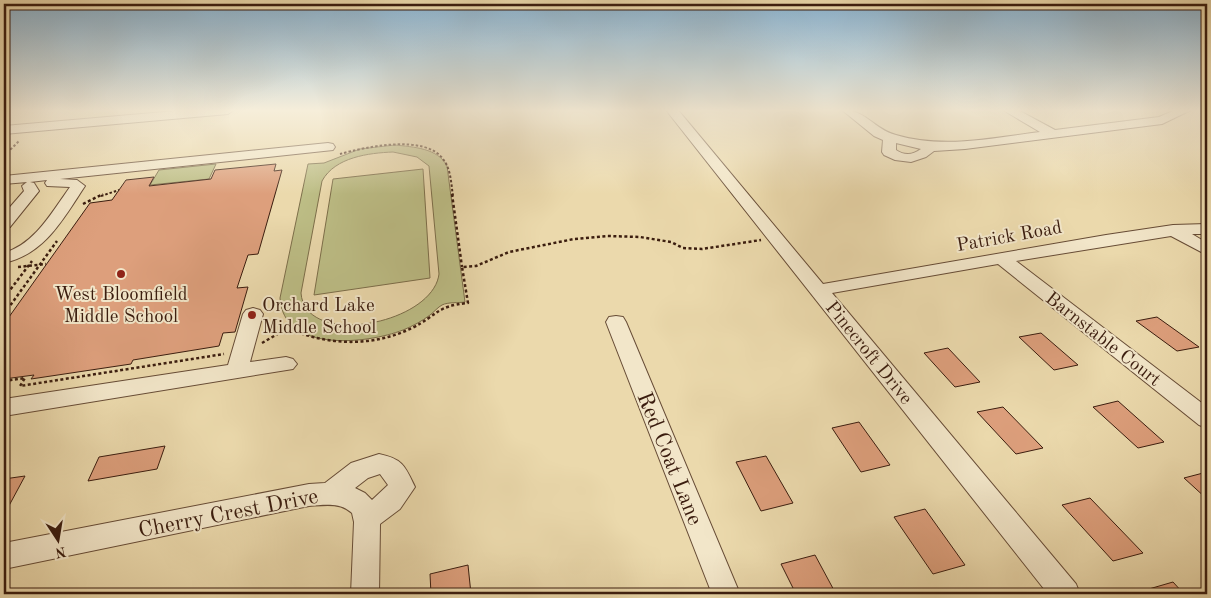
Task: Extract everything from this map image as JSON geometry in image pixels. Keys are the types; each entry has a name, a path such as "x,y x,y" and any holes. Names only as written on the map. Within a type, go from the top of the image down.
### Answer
{"street":[{"name":"Pinecroft Drive","path":"694,138 1066,594"},
{"path":"890,138 889,152 900,157 917,157 930,147 951,147 1022,138"},
{"path":"4,180 333,151"},
{"path":"4,188 72,182 78,186 33,245 8,263"},
{"path":"4,224 32,191 29,186"},
{"name":"Patrick Road","path":"819,290 1173,230 1207,229"},
{"path":"1173,230 1207,250"},
{"name":"Barnstable Court","path":"1001,258 1207,419"},
{"path":"238,372 254,314"},
{"name":"Red Coat Lane","path":"616,322 726,594"},
{"path":"4,408 286,364"},
{"path":"332,494 362,468 375,464 391,466 398,473 402,487 391,501 366,519 365,594"},
{"name":"Cherry Crest Drive","path":"4,556 309,495 332,494 352,498 362,506 366,519"}],"path":[{"path":"4,381 25,378 20,386 243,350 255,347 288,328 304,336 338,343 376,338 410,328 443,307 468,303 449,170 442,156 428,149 394,144 333,151"},
{"path":"79,209 83,204 91,200 119,190"},
{"path":"4,314 62,233"},
{"path":"462,267 476,266 509,252 607,236 640,237 671,242 683,248 702,249 775,238"},
{"path":"8,263 46,264"}],"green space":[{"path":"395,145 431,152 443,160 447,166 465,302 442,305 417,323 388,335 349,341 329,340 311,336 295,328 285,316 280,298 308,164 324,163 360,149","holes":["393,152 417,157 429,166 439,274 432,291 415,306 394,317 369,323 345,325 323,321 308,310 301,293 322,181 335,166 363,155"]},
{"path":"216,164 209,179 150,185 159,170"},
{"path":"423,169 430,278 314,295 333,179"}],"building":[{"name":"West Bloomfield Middle School","path":"276,164 274,171 282,170 258,254 248,255 237,288 248,287 235,332 223,333 219,346 133,360 131,364 31,379 34,375 4,379 4,324 90,203 112,200 126,180 154,177 149,186 211,179 215,170"},
{"path":"1157,317 1199,347 1177,351 1136,321"},
{"path":"1041,333 1078,365 1054,370 1019,337"},
{"path":"948,348 980,382 955,387 924,353"},
{"path":"1118,401 1164,442 1138,448 1093,407"},
{"path":"1003,407 1043,448 1016,454 977,412"},
{"path":"859,422 890,465 861,472 832,428"},
{"path":"165,446 157,469 88,481 99,457"},
{"path":"766,456 793,503 761,511 736,462"},
{"path":"1207,472 1207,499 1184,478"},
{"path":"25,476 4,515 4,479"},
{"path":"1090,498 1143,553 1113,561 1062,505"},
{"path":"925,509 965,565 933,574 894,517"},
{"path":"815,555 836,594 796,594 781,564"},
{"path":"468,565 471,594 431,594 430,574"},
{"path":"1173,582 1184,594 1143,594 1142,591"}],"place":[{"name":"West Bloomfield Middle School","path":"121,274"},
{"name":"Orchard Lake Middle School","path":"252,315"}]}
